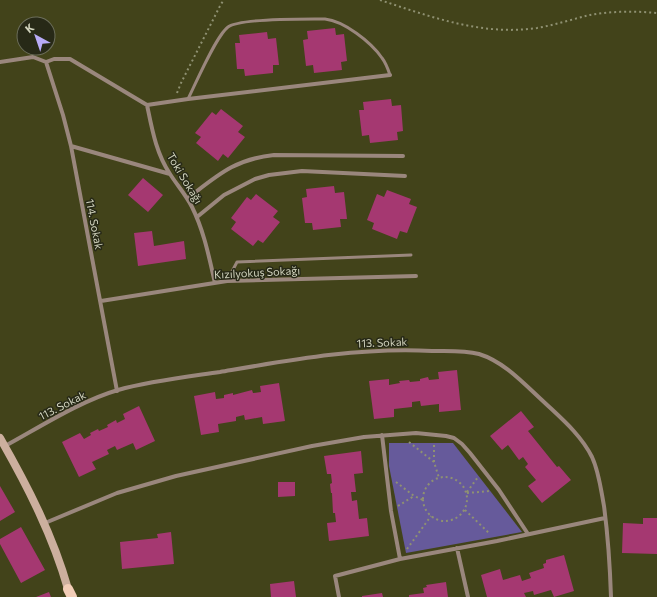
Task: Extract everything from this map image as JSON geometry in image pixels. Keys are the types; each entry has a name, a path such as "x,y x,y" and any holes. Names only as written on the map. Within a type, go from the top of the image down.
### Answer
{"main road":[{"path":"0,438 45,523 62,567 69,594"}],"street":[{"path":"0,62 33,57 46,62 54,58 70,59 147,105 390,75"},
{"name":"114. Sokak","path":"46,62 71,146 118,390"},
{"name":"Toki Sokağı","path":"147,105 154,139 160,156 170,174 188,198 197,217 206,245 215,283"},
{"path":"71,146 170,174"},
{"path":"188,198 218,175 244,160 258,156 403,156"},
{"path":"197,217 224,195 255,179 269,175 302,171 405,176"},
{"name":"Kızılyokuş Sokağı","path":"101,301 227,281 416,276"},
{"name":"113. Sokak","path":"4,446 78,407 118,390 258,365 345,352 418,350 477,354 492,359 521,381 563,420 584,444 592,457 597,471 605,518 611,597"},
{"path":"45,523 117,493 169,477 312,446 382,435 416,433 454,438 462,444 499,490 528,534"},
{"path":"382,435 391,511 400,559"},
{"path":"339,597 335,576 400,559 497,541 605,518"},
{"path":"457,548 468,597"}],"lane":[{"path":"188,99 223,31 229,26 245,22 324,19 342,23 374,49 382,58 390,75"},
{"path":"227,281 237,262 411,255"}],"path":[{"path":"176,101 180,83 224,0"},
{"path":"380,0 448,22 467,26 504,30 537,28 591,15 607,13 657,13"},
{"path":"400,434 434,462"},
{"path":"434,435 434,462 439,478"},
{"path":"467,492 454,479 445,477 439,478 431,482 427,488 423,500 426,510 431,516 440,521 449,521 458,517 465,510 467,492 483,470"},
{"path":"388,476 414,496 423,500"},
{"path":"467,492 499,490"},
{"path":"391,511 414,496"},
{"path":"465,510 497,541"},
{"path":"400,559 431,516"}],"shaded area":[{"path":"389,443 453,443 522,532 406,553 389,466"}],"building":[{"path":"335,28 336,35 344,34 347,61 341,62 342,70 314,73 313,65 306,66 303,40 308,39 307,31"},
{"path":"267,32 268,39 276,38 279,65 273,65 273,73 245,76 244,69 237,69 235,43 240,43 239,35"},
{"path":"391,99 392,106 401,105 403,131 397,132 398,140 370,143 369,135 362,136 359,110 364,110 363,102"},
{"path":"221,109 243,126 238,132 245,137 228,158 223,154 218,161 196,143 201,137 195,133 212,112 216,115"},
{"path":"143,178 163,195 148,212 128,195"},
{"path":"334,186 335,193 344,192 347,219 340,219 341,227 313,230 312,223 305,223 302,198 307,197 306,189"},
{"path":"387,190 411,199 409,204 417,207 407,233 400,231 397,239 372,229 374,223 367,220 377,194 384,197"},
{"path":"256,194 278,211 273,217 280,222 263,243 258,240 253,246 231,229 236,222 231,218 247,197 251,200"},
{"path":"152,231 154,246 184,241 186,259 138,266 134,233"},
{"path":"457,370 461,410 439,412 439,404 421,406 420,401 412,402 412,407 394,409 394,417 374,419 369,381 389,379 389,385 400,383 399,381 420,381 420,379 428,377 429,380 439,379 438,372"},
{"path":"279,383 285,421 263,424 262,417 245,420 244,415 236,417 236,421 218,424 219,432 201,435 194,396 215,392 216,399 224,398 224,395 233,393 233,395 252,390 253,393 261,392 260,386"},
{"path":"139,406 155,441 136,450 133,443 117,450 115,446 107,450 109,454 92,462 96,469 79,477 62,442 80,433 84,439 91,435 90,433 98,429 99,431 108,427 107,425 116,420 117,423 125,419 123,414"},
{"path":"521,411 534,427 528,431 557,467 559,466 571,480 542,503 528,486 536,480 525,467 528,464 523,457 519,460 508,445 502,450 490,436"},
{"path":"361,451 363,473 354,474 356,492 351,492 352,501 357,500 359,519 367,518 369,536 329,541 327,523 336,522 335,513 333,513 330,484 332,483 331,474 327,474 324,456"},
{"path":"278,482 295,482 295,496 278,497"},
{"path":"0,486 15,512 0,521"},
{"path":"643,518 657,518 657,554 622,553 623,523 643,524"},
{"path":"21,527 45,570 21,583 0,544 0,539"},
{"path":"171,532 174,564 122,569 120,542 158,538 157,534"},
{"path":"564,555 574,591 554,597 551,590 534,595 533,591 524,593 526,597 487,597 481,575 500,569 503,580 520,575 522,581 531,578 529,573 544,568 543,564 546,563 546,560"},
{"path":"294,581 296,597 271,597 270,584"},
{"path":"446,582 448,597 409,597 409,595 424,593 423,588 427,587 426,585"},
{"path":"49,592 51,597 36,597"},
{"path":"382,593 383,597 362,597 362,596"}]}
